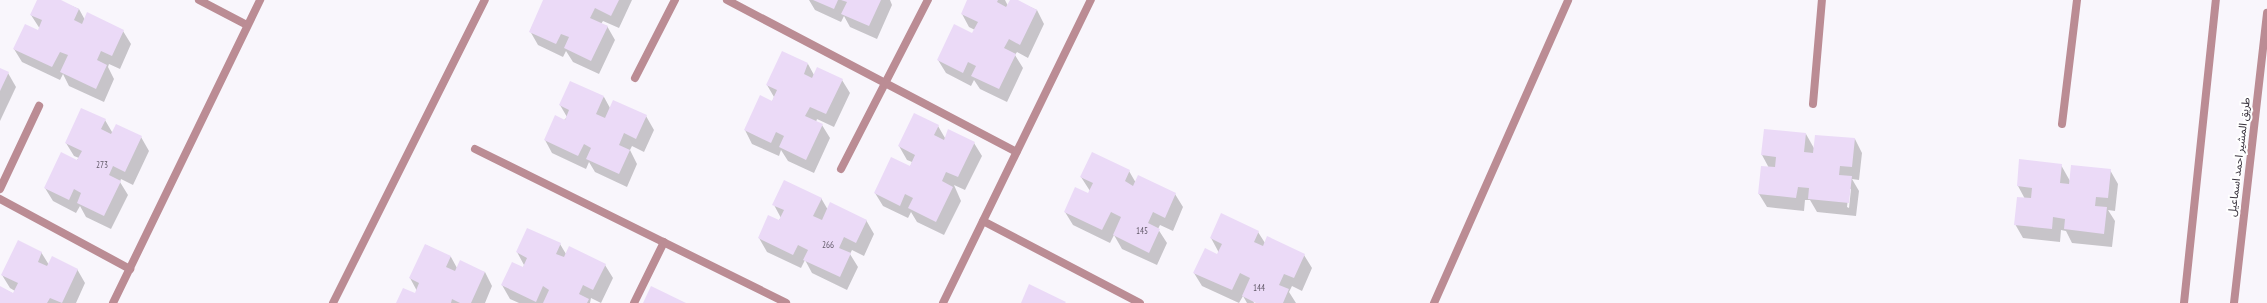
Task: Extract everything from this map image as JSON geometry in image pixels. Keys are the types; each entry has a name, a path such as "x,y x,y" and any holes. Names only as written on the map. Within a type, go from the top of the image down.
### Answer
{"street":[{"path":"199,0 248,25"},
{"path":"113,303 260,0"},
{"path":"334,303 485,0"},
{"path":"635,78 675,0"},
{"path":"727,0 1017,152"},
{"path":"841,169 928,0"},
{"path":"943,303 1091,0"},
{"path":"1434,303 1568,0"},
{"path":"1814,104 1822,0"},
{"path":"2062,124 2077,0"},
{"path":"2184,303 2216,0"},
{"name":"طريق المشير احمد اسماعيل","path":"2234,303 2267,13"},
{"path":"0,189 39,106"},
{"path":"474,149 786,303"},
{"path":"0,198 130,269"},
{"path":"983,221 1140,303"},
{"path":"634,303 664,242"}],"building":[{"path":"37,0 61,0 79,9 74,20 82,24 87,12 124,30 112,56 101,51 97,60 107,65 96,89 60,72 68,55 60,52 52,67 13,49 25,24 38,30 42,20 30,15"},
{"path":"543,0 619,0 611,16 595,8 590,18 608,26 591,61 564,48 569,37 561,34 556,44 529,32"},
{"path":"813,0 838,0 834,9"},
{"path":"841,0 881,0 869,26 841,14 847,2"},
{"path":"967,0 998,0 997,2 1006,7 1010,0 1018,0 1037,10 1020,45 1009,39 1004,48 1016,54 999,89 971,76 976,66 968,62 963,73 937,60 954,24 972,33 978,22 961,14"},
{"path":"782,51 808,63 804,74 812,78 817,67 843,79 826,114 810,107 805,116 823,124 806,160 779,147 784,136 776,132 771,143 744,130 760,95 772,101 777,90 766,85"},
{"path":"0,68 9,72 0,91"},
{"path":"570,81 604,96 596,114 605,118 613,100 647,115 636,139 624,133 619,145 630,150 619,174 586,159 591,148 584,144 578,156 544,140 555,115 565,120 569,110 559,105"},
{"path":"81,108 106,119 101,129 111,134 116,124 142,136 125,172 113,166 109,175 121,181 104,216 77,203 81,193 74,189 69,200 44,188 61,152 77,160 82,151 65,143"},
{"path":"914,113 939,125 934,135 944,140 948,129 975,142 958,177 946,172 942,181 953,187 936,222 908,208 913,198 905,194 900,206 874,193 891,157 910,166 915,155 898,146"},
{"path":"1764,129 1806,133 1804,152 1813,153 1815,135 1855,138 1852,167 1840,166 1839,175 1852,176 1849,203 1808,199 1809,188 1798,187 1796,198 1758,194 1761,166 1775,167 1776,157 1761,155"},
{"path":"1092,152 1130,170 1125,181 1133,186 1138,175 1176,193 1165,218 1153,212 1148,223 1160,229 1149,253 1113,235 1121,217 1111,212 1102,230 1064,212 1075,187 1088,193 1093,183 1080,177"},
{"path":"2019,159 2062,164 2060,183 2069,184 2071,165 2111,169 2108,198 2096,197 2095,206 2107,207 2104,234 2064,229 2065,219 2053,217 2052,229 2014,225 2017,197 2031,198 2032,188 2017,186"},
{"path":"784,180 822,198 813,216 822,220 830,202 867,220 856,243 844,237 839,248 851,253 840,277 803,260 808,250 798,245 793,255 758,238 768,215 779,220 784,210 772,205"},
{"path":"1221,213 1259,231 1254,242 1263,246 1267,236 1305,254 1294,278 1284,274 1279,285 1289,289 1283,303 1256,303 1242,296 1250,278 1240,273 1232,290 1193,273 1205,248 1217,254 1222,244 1210,238"},
{"path":"527,228 561,243 556,254 564,257 569,246 606,264 593,290 583,285 579,294 589,299 587,303 543,303 549,290 543,286 536,302 501,285 512,262 523,267 527,258 516,252"},
{"path":"18,240 42,252 38,262 47,266 52,256 78,269 62,303 50,298 47,303 0,303 0,286 13,293 18,283 1,275"},
{"path":"425,244 451,256 446,267 455,271 460,260 485,272 471,303 460,303 452,299 451,303 396,303 403,288 415,293 419,283 409,278"},
{"path":"1029,284 1066,302 1021,303"},
{"path":"651,286 686,303 643,303"}]}
